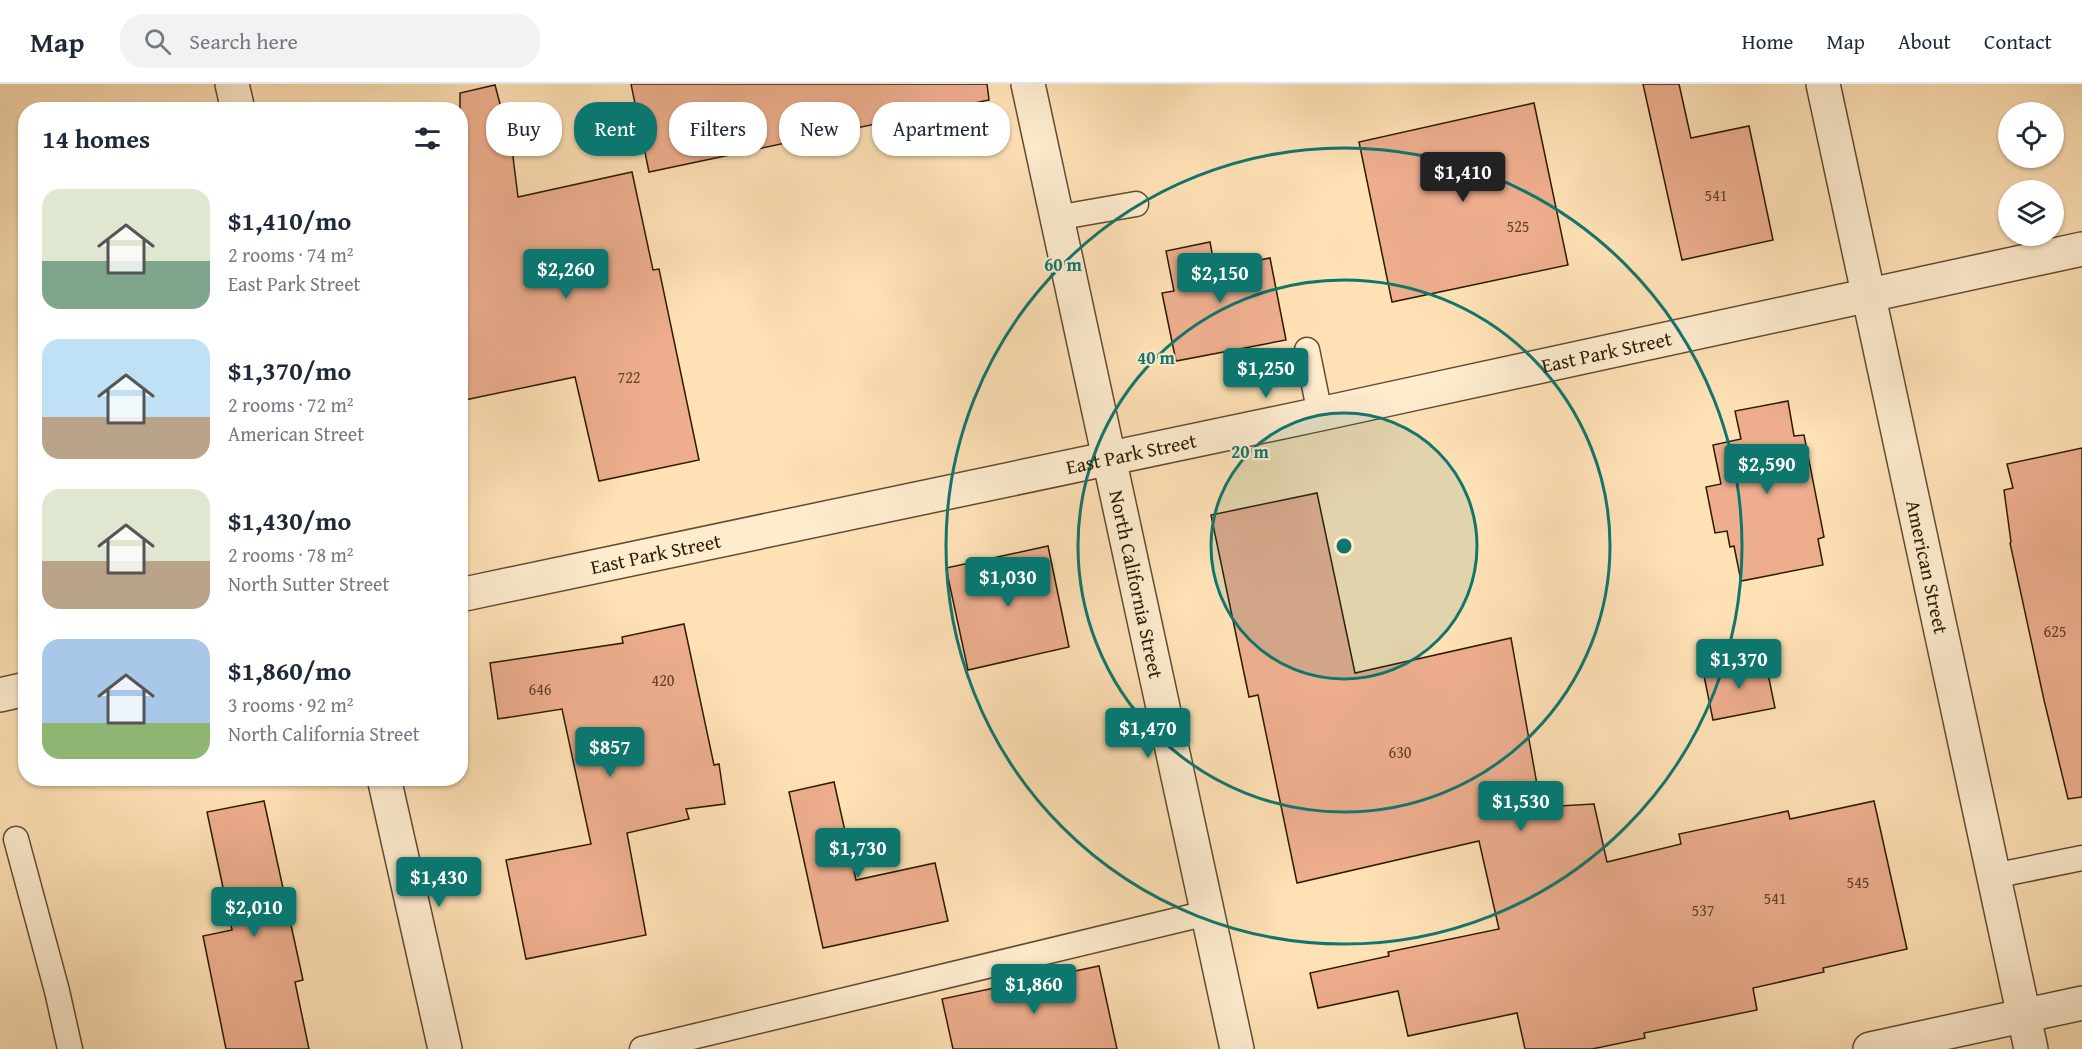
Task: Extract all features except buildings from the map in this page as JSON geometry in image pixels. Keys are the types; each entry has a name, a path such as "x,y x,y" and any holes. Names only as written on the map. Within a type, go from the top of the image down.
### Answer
{"street":[{"path":"232,84 236,102"},
{"name":"North California Street","path":"1028,84 1237,1049"},
{"name":"American Street","path":"1823,84 2031,1049"},
{"name":"East Park Street","path":"468,594 1320,414 2082,249"},
{"path":"0,695 18,691"},
{"path":"386,786 445,1049"},
{"path":"1870,1049 2082,1003"}],"lane":[{"path":"1056,218 1136,204"},
{"path":"1307,350 1320,414"},
{"path":"16,839 57,991 70,1049"},
{"path":"1993,876 2082,858"},
{"path":"642,1049 1207,913"}]}
